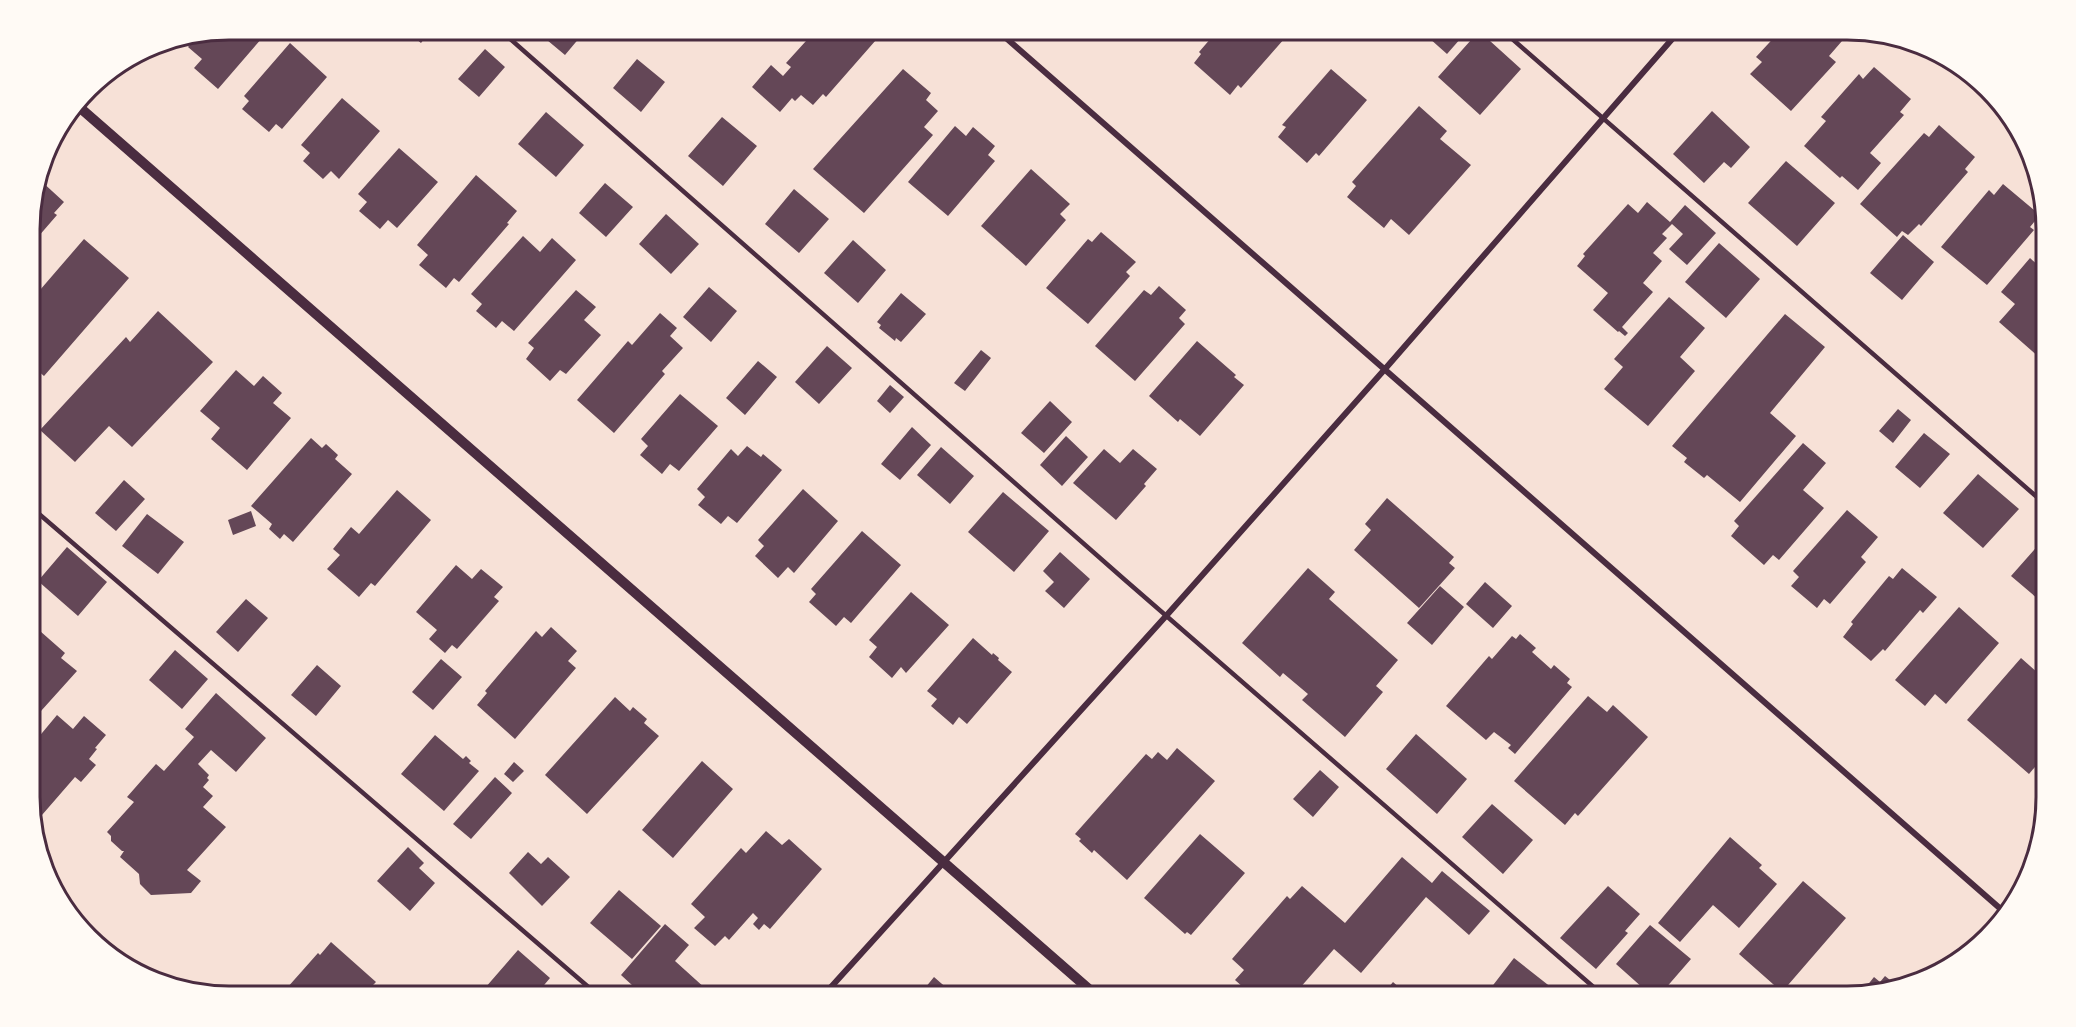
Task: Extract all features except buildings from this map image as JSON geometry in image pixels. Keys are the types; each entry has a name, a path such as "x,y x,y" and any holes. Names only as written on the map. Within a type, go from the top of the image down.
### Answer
{"street":[{"path":"1010,41 2000,907"},
{"path":"832,986 1166,616 1670,41"},
{"path":"84,111 1085,986"}],"lane":[{"path":"513,41 1166,616 1592,986"},
{"path":"1516,41 2036,496"},
{"path":"40,515 587,986"}]}
